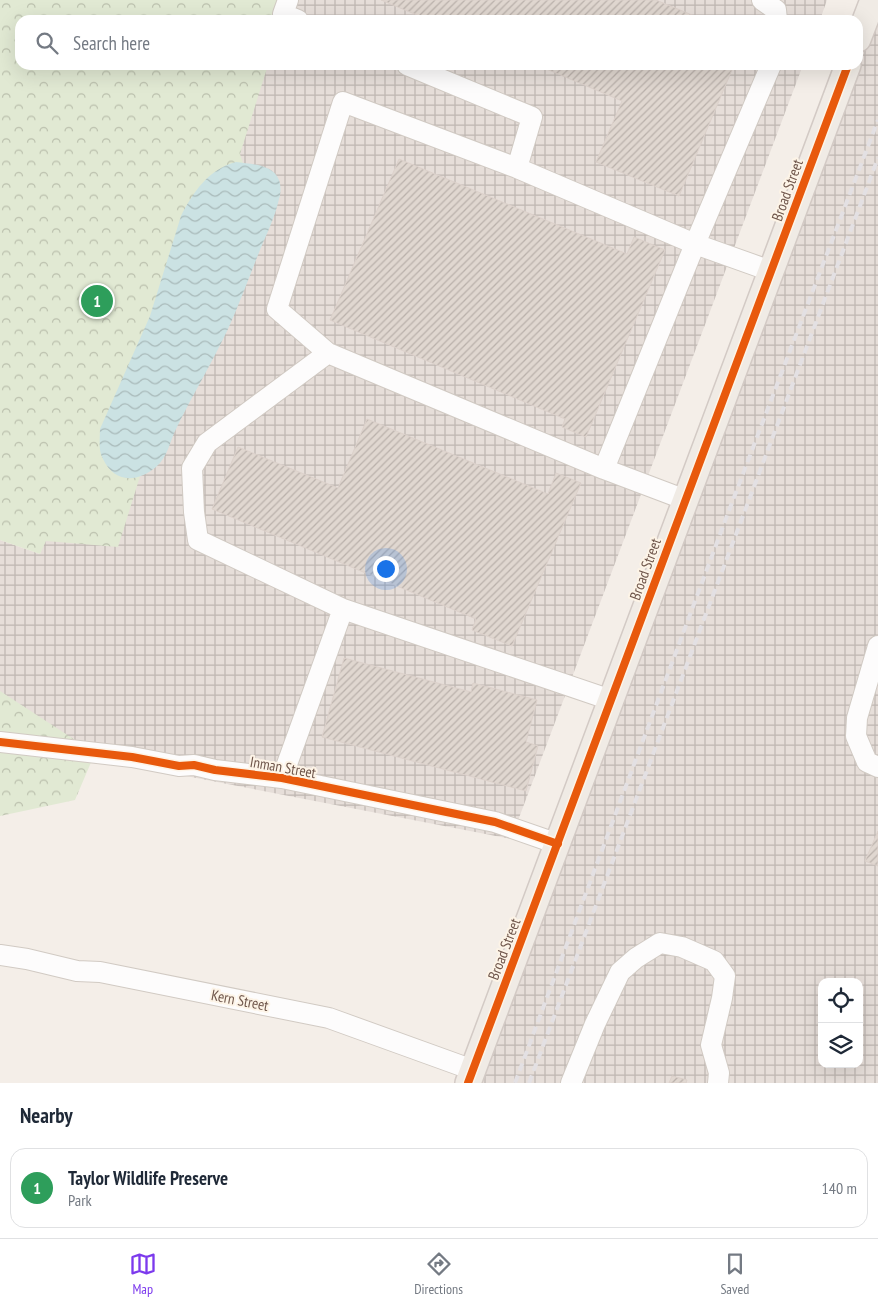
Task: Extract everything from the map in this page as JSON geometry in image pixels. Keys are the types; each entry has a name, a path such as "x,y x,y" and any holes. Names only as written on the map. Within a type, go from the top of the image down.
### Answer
{"main road":[{"path":"863,26 873,0"},
{"name":"Broad Street","path":"471,1077 846,70"}],"street":[{"path":"286,15 283,14 288,0"},
{"path":"762,0 776,10 776,15"},
{"path":"419,70 532,117 517,168"},
{"path":"604,469 695,244 769,70"},
{"path":"686,500 604,469 328,353 277,309 343,102 517,168 695,244 772,271"},
{"path":"328,353 207,443 192,468 194,512 198,540 343,609 611,700"},
{"path":"282,778 343,609"},
{"path":"878,646 857,718 856,736 868,762 878,767"},
{"name":"Inman Street","path":"0,742 132,757 178,766 194,765 216,770 282,778 495,822 558,844"},
{"path":"570,1083 620,972 636,958 660,943 682,947 714,961 725,976 711,1045 719,1073 718,1083"},
{"name":"Kern Street","path":"0,955 27,959 76,971 100,972 329,1018 471,1077"}],"shaded area":[{"path":"225,0 827,0 822,15 219,15"},
{"path":"878,0 878,1083 468,1083 856,70 863,70 863,29"},
{"path":"204,70 801,70 511,839 0,740 0,540 40,554"}],"green space":[{"path":"0,0 288,0 283,15 15,15 15,70 266,70 240,154 243,163 236,168 118,547 46,541 40,554 0,540"},
{"path":"0,691 95,753 75,800 0,816"}],"water":[{"path":"236,162 254,164 272,171 276,175 280,182 280,192 272,220 228,329 163,458 156,467 141,476 126,478 120,476 113,473 101,456 100,429 150,316 181,216 191,198 210,176 226,165"}],"building":[{"path":"381,0 656,0 692,15 417,15"},
{"path":"549,70 732,70 679,196 596,162 622,101"},
{"path":"399,159 627,254 634,237 665,250 586,437 562,427 565,419 330,320"},
{"path":"367,419 548,494 556,473 581,483 512,646 472,630 476,619 212,509 238,447 338,488"},
{"path":"344,658 471,692 473,683 537,700 526,742 538,746 526,791 322,737"},
{"path":"878,831 878,866 865,861"},
{"path":"672,1076 687,1080 686,1083 669,1083"}],"railway":[{"path":"515,1083 725,521 878,120"},
{"path":"529,1083 878,158"}],"cycle path":[{"path":"468,1083 846,70"},
{"path":"0,742 132,757 179,766 194,765 215,770 282,778 495,822 558,844"}],"place":[{"name":"Taylor Wildlife Preserve","path":"97,301"}]}
